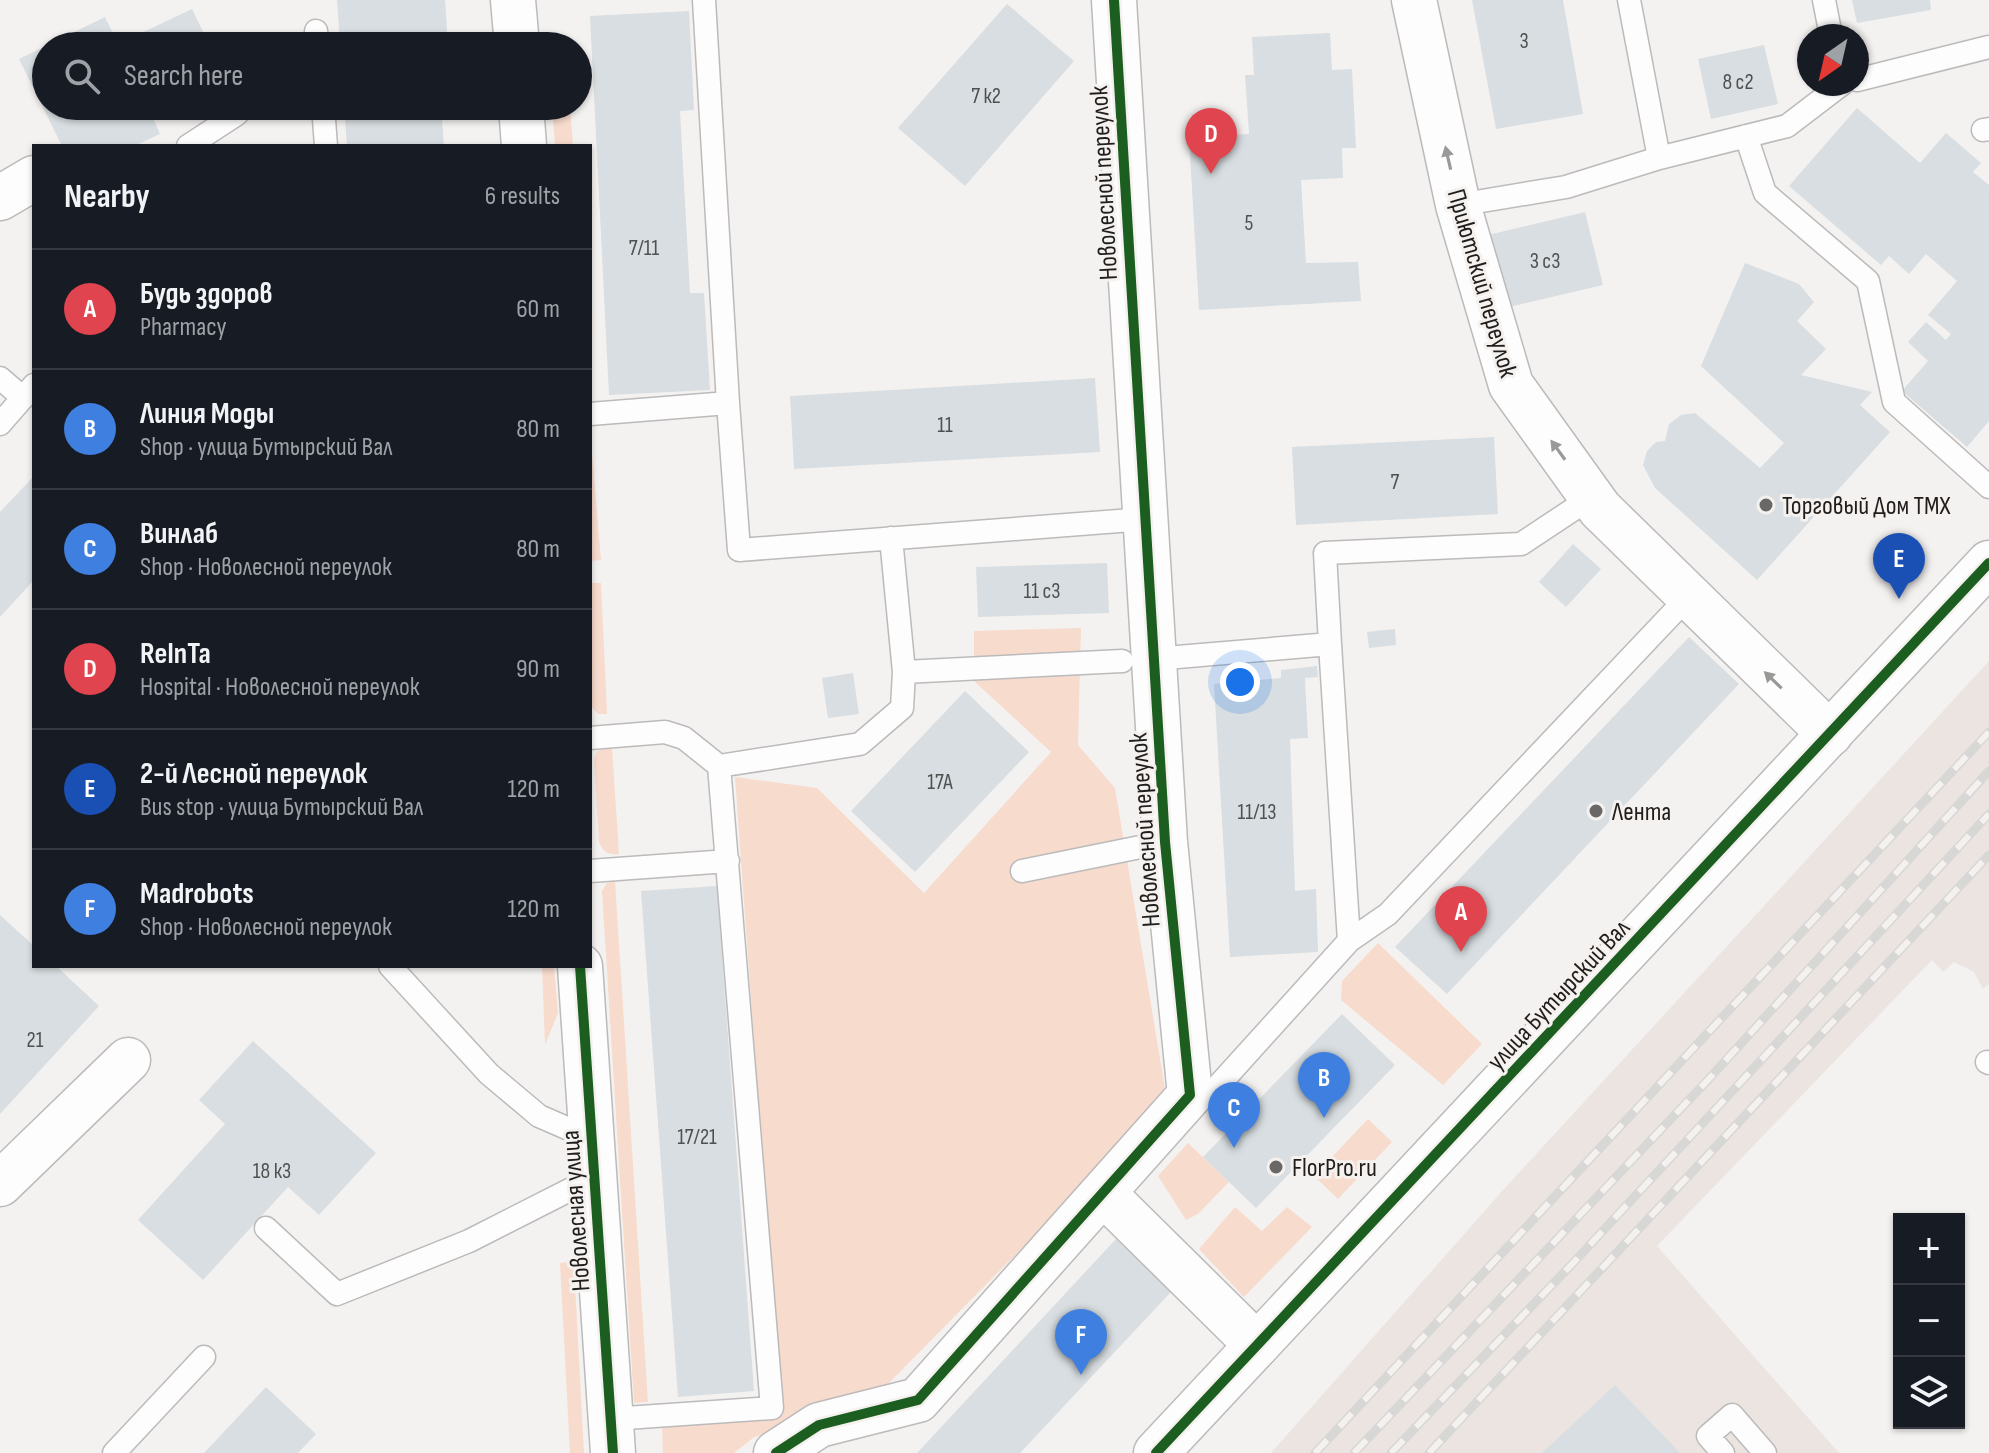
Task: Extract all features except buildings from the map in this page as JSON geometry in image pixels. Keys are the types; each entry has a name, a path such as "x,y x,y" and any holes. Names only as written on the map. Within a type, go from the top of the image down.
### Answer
{"street":[{"path":"513,0 516,32"},
{"name":"Новолесной переулок","path":"1114,0 1145,519 1138,660 1165,842 1190,1095"},
{"name":"Приютский переулок","path":"1414,0 1458,205 1511,385 1592,497 1688,597 1830,734"},
{"path":"522,120 524,144"},
{"name":"улица Бутырский Вал","path":"1156,1453 1989,563"},
{"name":"Новолесная улица","path":"580,968 612,1436"},
{"path":"0,1184 128,1060"},
{"path":"776,1453 819,1425 918,1400 1190,1095"},
{"path":"1103,1193 1257,1345"}],"lane":[{"path":"704,0 739,550 1145,519"},
{"path":"1629,0 1659,158"},
{"path":"1824,0 1829,24"},
{"path":"1869,77 1989,47"},
{"path":"1458,205 1566,187 1659,158 1787,126 1826,96"},
{"path":"191,144 228,120"},
{"path":"324,120 326,144"},
{"path":"1746,136 1765,193 1868,281 1894,402 1989,487"},
{"path":"0,378 28,392 0,424"},
{"path":"592,414 728,403"},
{"path":"1349,941 1325,553 1521,544 1592,497"},
{"path":"719,766 860,744 902,708 904,672 891,538"},
{"path":"1190,1095 1204,1095 1217,1087 1349,941 1388,914 1688,597"},
{"path":"904,672 1138,660 1330,644"},
{"path":"592,738 665,732 684,738 719,766 772,1408 612,1436"},
{"path":"1022,871 1165,842"},
{"path":"592,871 728,861"},
{"path":"266,1228 337,1294 469,1241 593,1158 489,1074 392,968"},
{"path":"114,1453 204,1357"},
{"path":"1723,1453 1708,1436 1732,1415 1765,1453"}],"shaded area":[{"path":"553,120 571,120 573,144 555,144"},
{"path":"592,452 601,560 592,561"},
{"path":"592,583 601,583 607,714 598,714 592,707"},
{"path":"1081,628 1078,745 1115,788 1167,1101 888,1384 753,1438 734,1453 663,1453 662,1426 781,1416 735,777 817,788 924,893 1051,752 974,681 974,631"},
{"path":"1989,661 1989,984 1983,989 1974,972 1954,962 1943,972 1932,960 1657,1246 1839,1453 1271,1453 1504,1189"},
{"path":"612,747 619,854 606,852 599,842 594,760 597,751"},
{"path":"615,881 648,1402 634,1403 602,891 607,883"},
{"path":"1378,943 1482,1044 1443,1085 1341,1000 1342,981"},
{"path":"542,968 554,968 558,1013 545,1045"},
{"path":"1368,1119 1392,1142 1338,1199 1314,1176"},
{"path":"1188,1143 1229,1182 1198,1214 1186,1220 1158,1176"},
{"path":"1235,1207 1262,1231 1287,1207 1312,1227 1244,1297 1199,1249"},
{"path":"560,1263 574,1265 584,1453 570,1453"}],"railway":[{"path":"1315,1453 1989,732"},
{"path":"1354,1453 1706,1082 1989,771"},
{"path":"1391,1453 1574,1262 1989,814"},
{"path":"1429,1453 1989,855"}],"cycle path":[{"path":"776,1453 819,1425 918,1400 1190,1095 1165,842 1114,0"},
{"path":"1156,1453 1989,563"},
{"path":"580,968 613,1453"}],"place":[{"name":"ReInTa","path":"1211,174"},
{"name":"Торговый Дом ТМХ","path":"1766,505"},
{"name":"2-й Лесной переулок","path":"1899,599"},
{"name":"Лента","path":"1596,811"},
{"name":"Будь здоров","path":"1461,952"},
{"name":"Линия Моды","path":"1324,1118"},
{"name":"Винлаб","path":"1234,1148"},
{"name":"FlorPro.ru","path":"1276,1167"},
{"name":"Madrobots","path":"1081,1375"}]}
